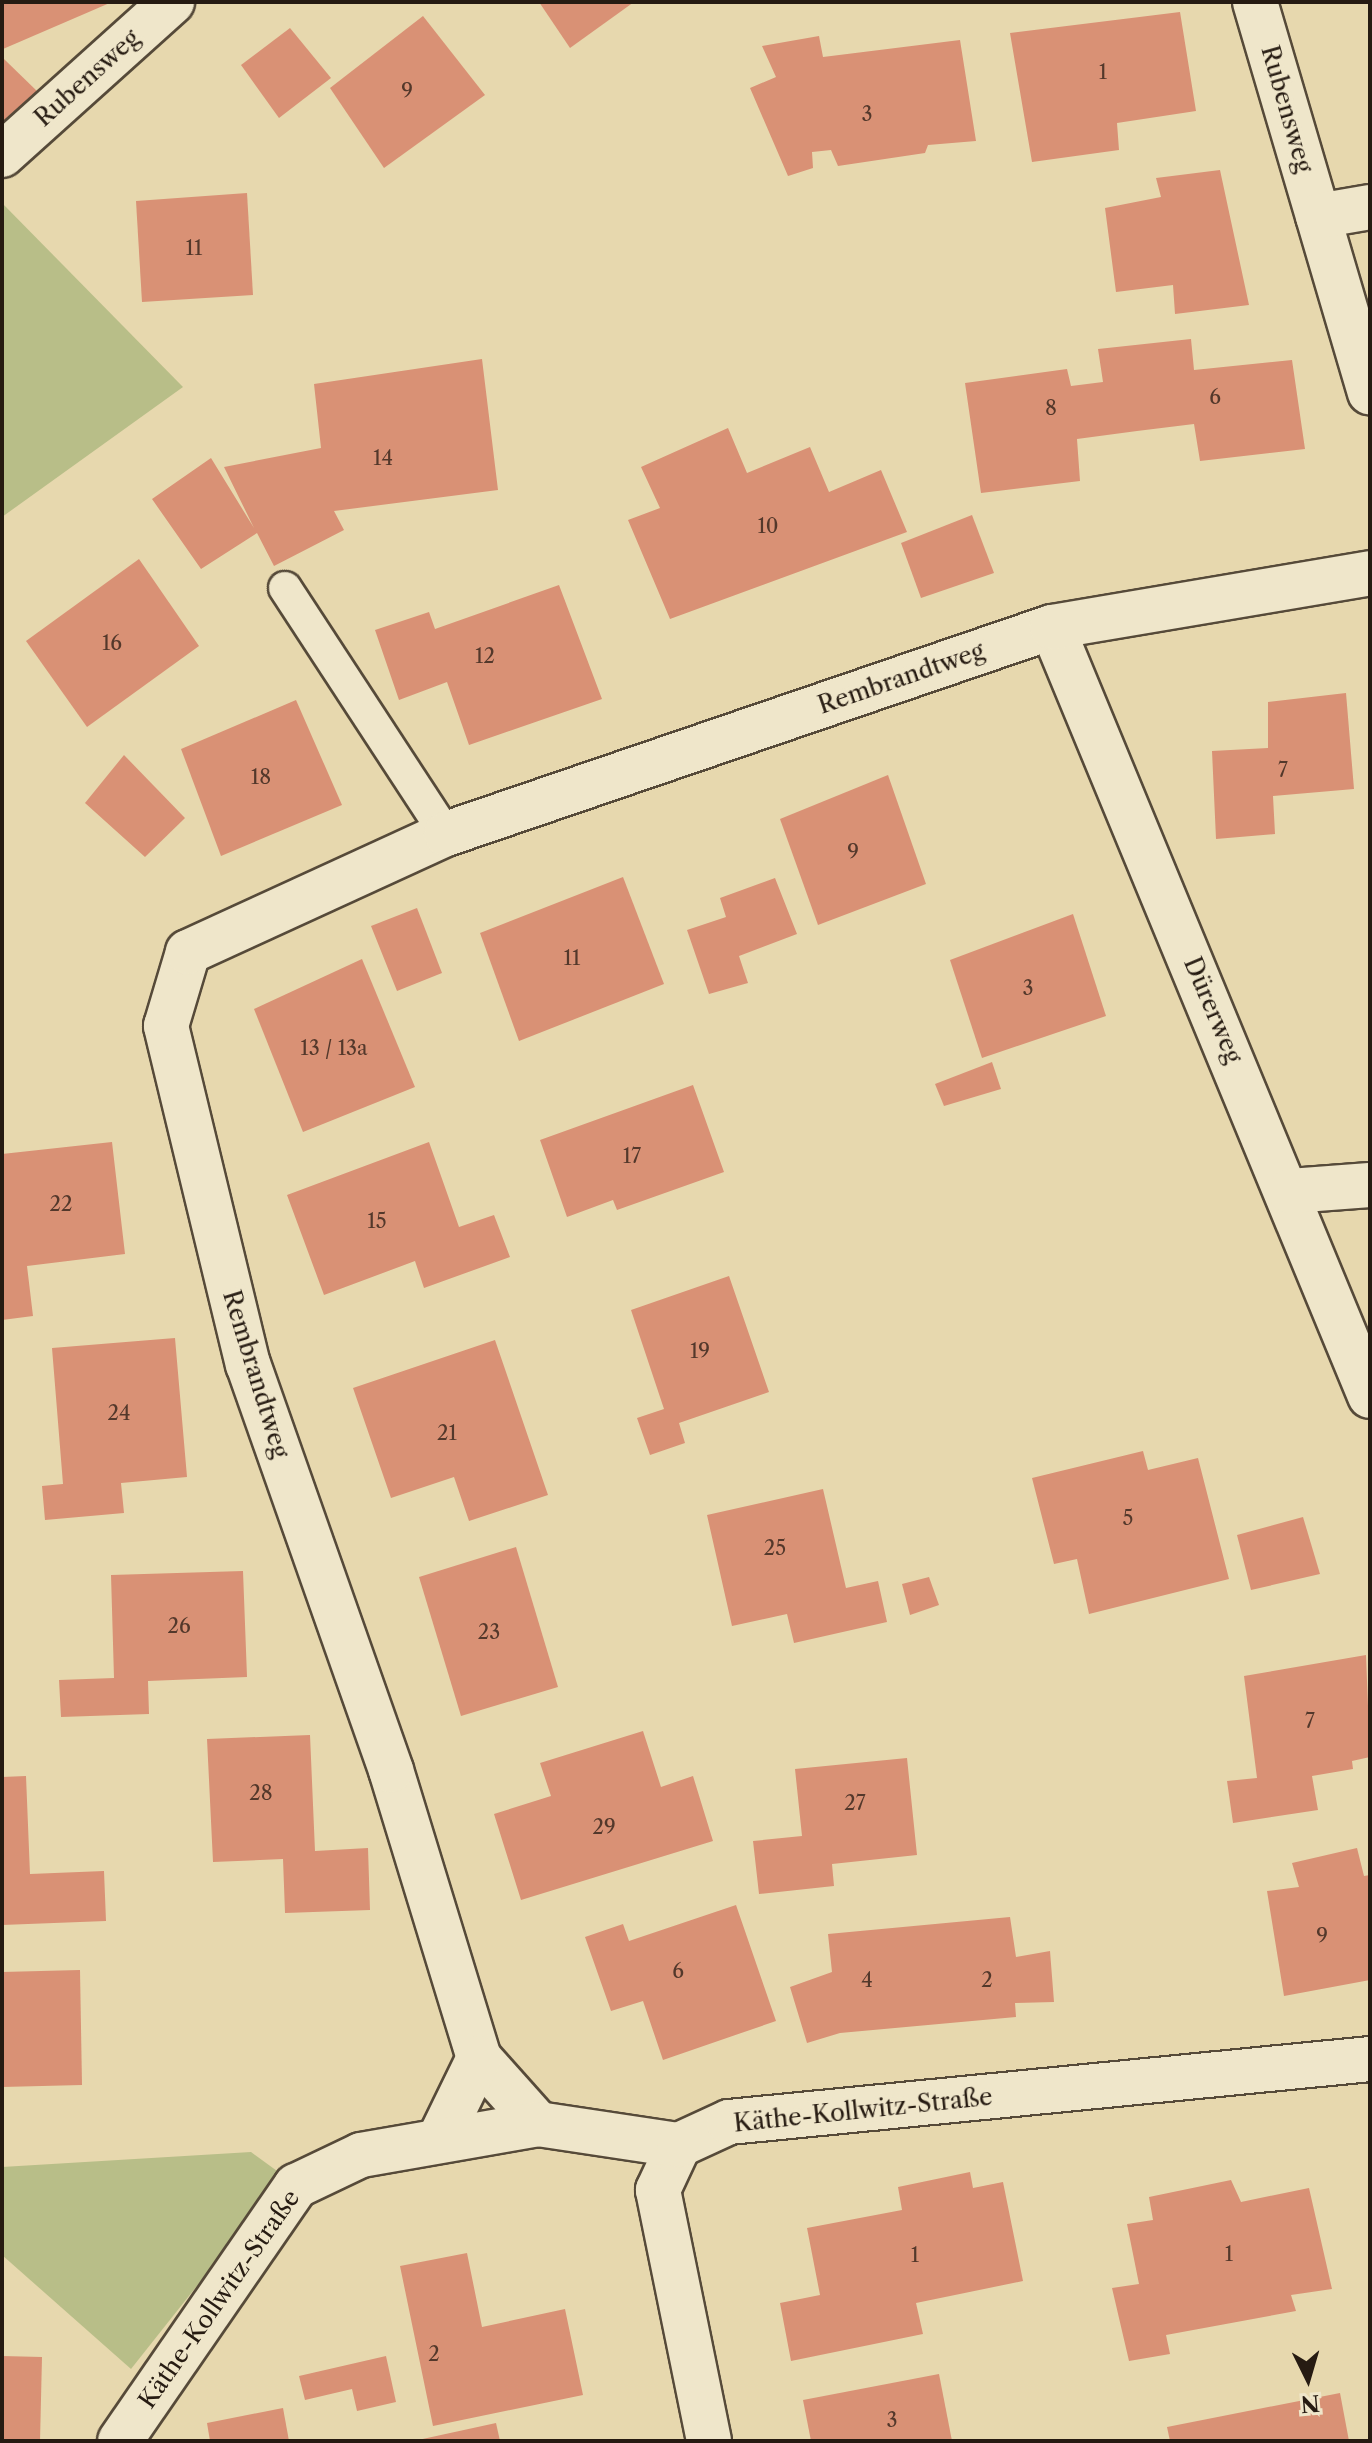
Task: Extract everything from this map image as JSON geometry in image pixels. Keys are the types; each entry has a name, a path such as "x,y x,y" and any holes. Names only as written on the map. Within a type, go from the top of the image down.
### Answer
{"street":[{"name":"Rubensweg","path":"2,155 172,2"},
{"name":"Rubensweg","path":"1255,2 1370,392"},
{"path":"1318,216 1370,207"},
{"name":"Rembrandtweg","path":"538,2124 479,2058 391,1770 248,1365 166,1026 188,952 446,834 1052,627 1370,573"},
{"name":"Dürerweg","path":"1052,627 1290,1191 1370,1396"},
{"path":"1290,1191 1370,1185"},
{"path":"439,2140 479,2058"},
{"name":"Käthe-Kollwitz-Straße","path":"120,2441 296,2186 361,2155 538,2124 679,2145 729,2122 1370,2059"},
{"path":"679,2145 658,2190 709,2441"}],"lane":[{"path":"285,588 446,834"}],"green space":[{"path":"2,203 183,387 2,517"},
{"path":"251,2152 284,2176 131,2369 2,2255 2,2167"}],"building":[{"path":"2,2 112,2 3,49"},
{"path":"539,2 634,2 570,48"},
{"path":"1180,12 1196,111 1117,123 1119,150 1032,162 1010,33"},
{"path":"423,16 485,95 384,168 330,88"},
{"path":"290,28 331,78 279,118 241,65"},
{"path":"819,36 823,57 960,40 976,141 928,145 925,153 838,166 831,150 812,152 813,168 788,176 750,88 776,77 762,46"},
{"path":"4,59 40,94 2,128 2,61"},
{"path":"1220,170 1249,305 1175,314 1173,285 1116,292 1105,208 1161,197 1156,178"},
{"path":"247,193 253,295 142,302 136,201"},
{"path":"1191,339 1194,370 1292,360 1305,449 1200,461 1194,424 1077,439 1080,481 981,493 965,383 1067,369 1071,386 1103,382 1098,349"},
{"path":"482,359 498,490 334,511 344,530 274,566 257,533 201,569 152,499 211,458 254,528 224,467 321,448 314,384"},
{"path":"728,428 747,473 810,447 829,492 881,470 907,532 670,619 628,520 660,508 641,467"},
{"path":"972,515 994,573 921,598 901,543"},
{"path":"139,559 199,646 87,727 26,641"},
{"path":"559,585 602,699 469,745 447,682 399,700 375,630 429,612 435,629"},
{"path":"1346,693 1354,789 1273,796 1275,834 1216,839 1212,751 1268,748 1268,702"},
{"path":"296,700 342,805 221,856 181,749"},
{"path":"124,755 185,818 145,857 85,803"},
{"path":"888,775 926,884 818,925 780,819"},
{"path":"623,877 664,984 519,1041 480,933"},
{"path":"775,878 797,934 739,956 748,983 709,994 687,930 726,917 720,898"},
{"path":"417,908 442,973 397,991 371,926"},
{"path":"1073,914 1106,1016 982,1058 950,960"},
{"path":"362,959 415,1087 303,1132 254,1009"},
{"path":"992,1062 1001,1089 944,1106 935,1084"},
{"path":"693,1085 724,1172 617,1210 613,1200 567,1217 540,1140"},
{"path":"112,1142 125,1254 27,1266 33,1316 2,1320 2,1154"},
{"path":"429,1142 459,1227 494,1215 510,1257 424,1288 415,1261 324,1295 287,1195"},
{"path":"729,1276 769,1392 679,1423 685,1443 650,1455 637,1418 664,1409 631,1310"},
{"path":"175,1338 187,1477 121,1483 124,1513 45,1520 42,1486 63,1484 52,1348"},
{"path":"495,1340 548,1495 469,1521 454,1477 391,1498 353,1388"},
{"path":"1143,1451 1148,1470 1198,1458 1229,1579 1089,1614 1077,1559 1054,1564 1032,1478"},
{"path":"823,1489 846,1588 878,1581 887,1622 794,1643 787,1614 732,1626 707,1515"},
{"path":"1303,1517 1320,1574 1251,1590 1237,1535"},
{"path":"516,1547 558,1687 461,1716 419,1577"},
{"path":"243,1571 247,1677 148,1681 149,1714 61,1717 59,1680 114,1678 111,1575"},
{"path":"929,1577 939,1605 910,1615 902,1584"},
{"path":"1366,1655 1370,1757 1352,1761 1353,1769 1312,1776 1318,1810 1233,1823 1227,1781 1257,1778 1244,1676"},
{"path":"643,1731 661,1787 693,1776 713,1841 521,1900 494,1814 551,1796 540,1763"},
{"path":"310,1735 315,1851 368,1848 370,1910 285,1913 283,1859 213,1862 207,1739"},
{"path":"907,1758 917,1855 832,1864 834,1886 759,1894 753,1841 802,1836 795,1769"},
{"path":"26,1776 30,1874 104,1871 106,1921 2,1925 2,1777"},
{"path":"1357,1848 1364,1876 1370,1875 1370,1980 1284,1996 1267,1891 1299,1887 1292,1863"},
{"path":"736,1905 776,2021 663,2060 643,2001 611,2011 585,1937 623,1924 629,1941"},
{"path":"1010,1917 1016,1957 1050,1951 1054,2002 1015,2003 1016,2017 840,2033 807,2043 790,1987 832,1972 828,1934"},
{"path":"80,1970 82,2085 2,2087 2,1972"},
{"path":"970,2172 973,2188 1003,2182 1023,2281 916,2303 923,2334 791,2361 780,2303 820,2295 807,2228 902,2210 898,2187"},
{"path":"1231,2180 1241,2202 1309,2188 1332,2289 1291,2295 1296,2311 1166,2335 1170,2354 1129,2361 1112,2288 1139,2284 1127,2224 1153,2220 1149,2197"},
{"path":"467,2253 482,2327 565,2309 583,2395 433,2426 400,2266"},
{"path":"2,2356 42,2357 40,2441 2,2441"},
{"path":"386,2356 396,2402 357,2411 352,2389 305,2400 299,2376"},
{"path":"939,2374 952,2441 811,2441 803,2400"},
{"path":"1340,2393 1349,2441 1170,2441 1167,2427"},
{"path":"283,2408 289,2441 210,2441 207,2423"},
{"path":"496,2423 500,2441 418,2440"}]}
